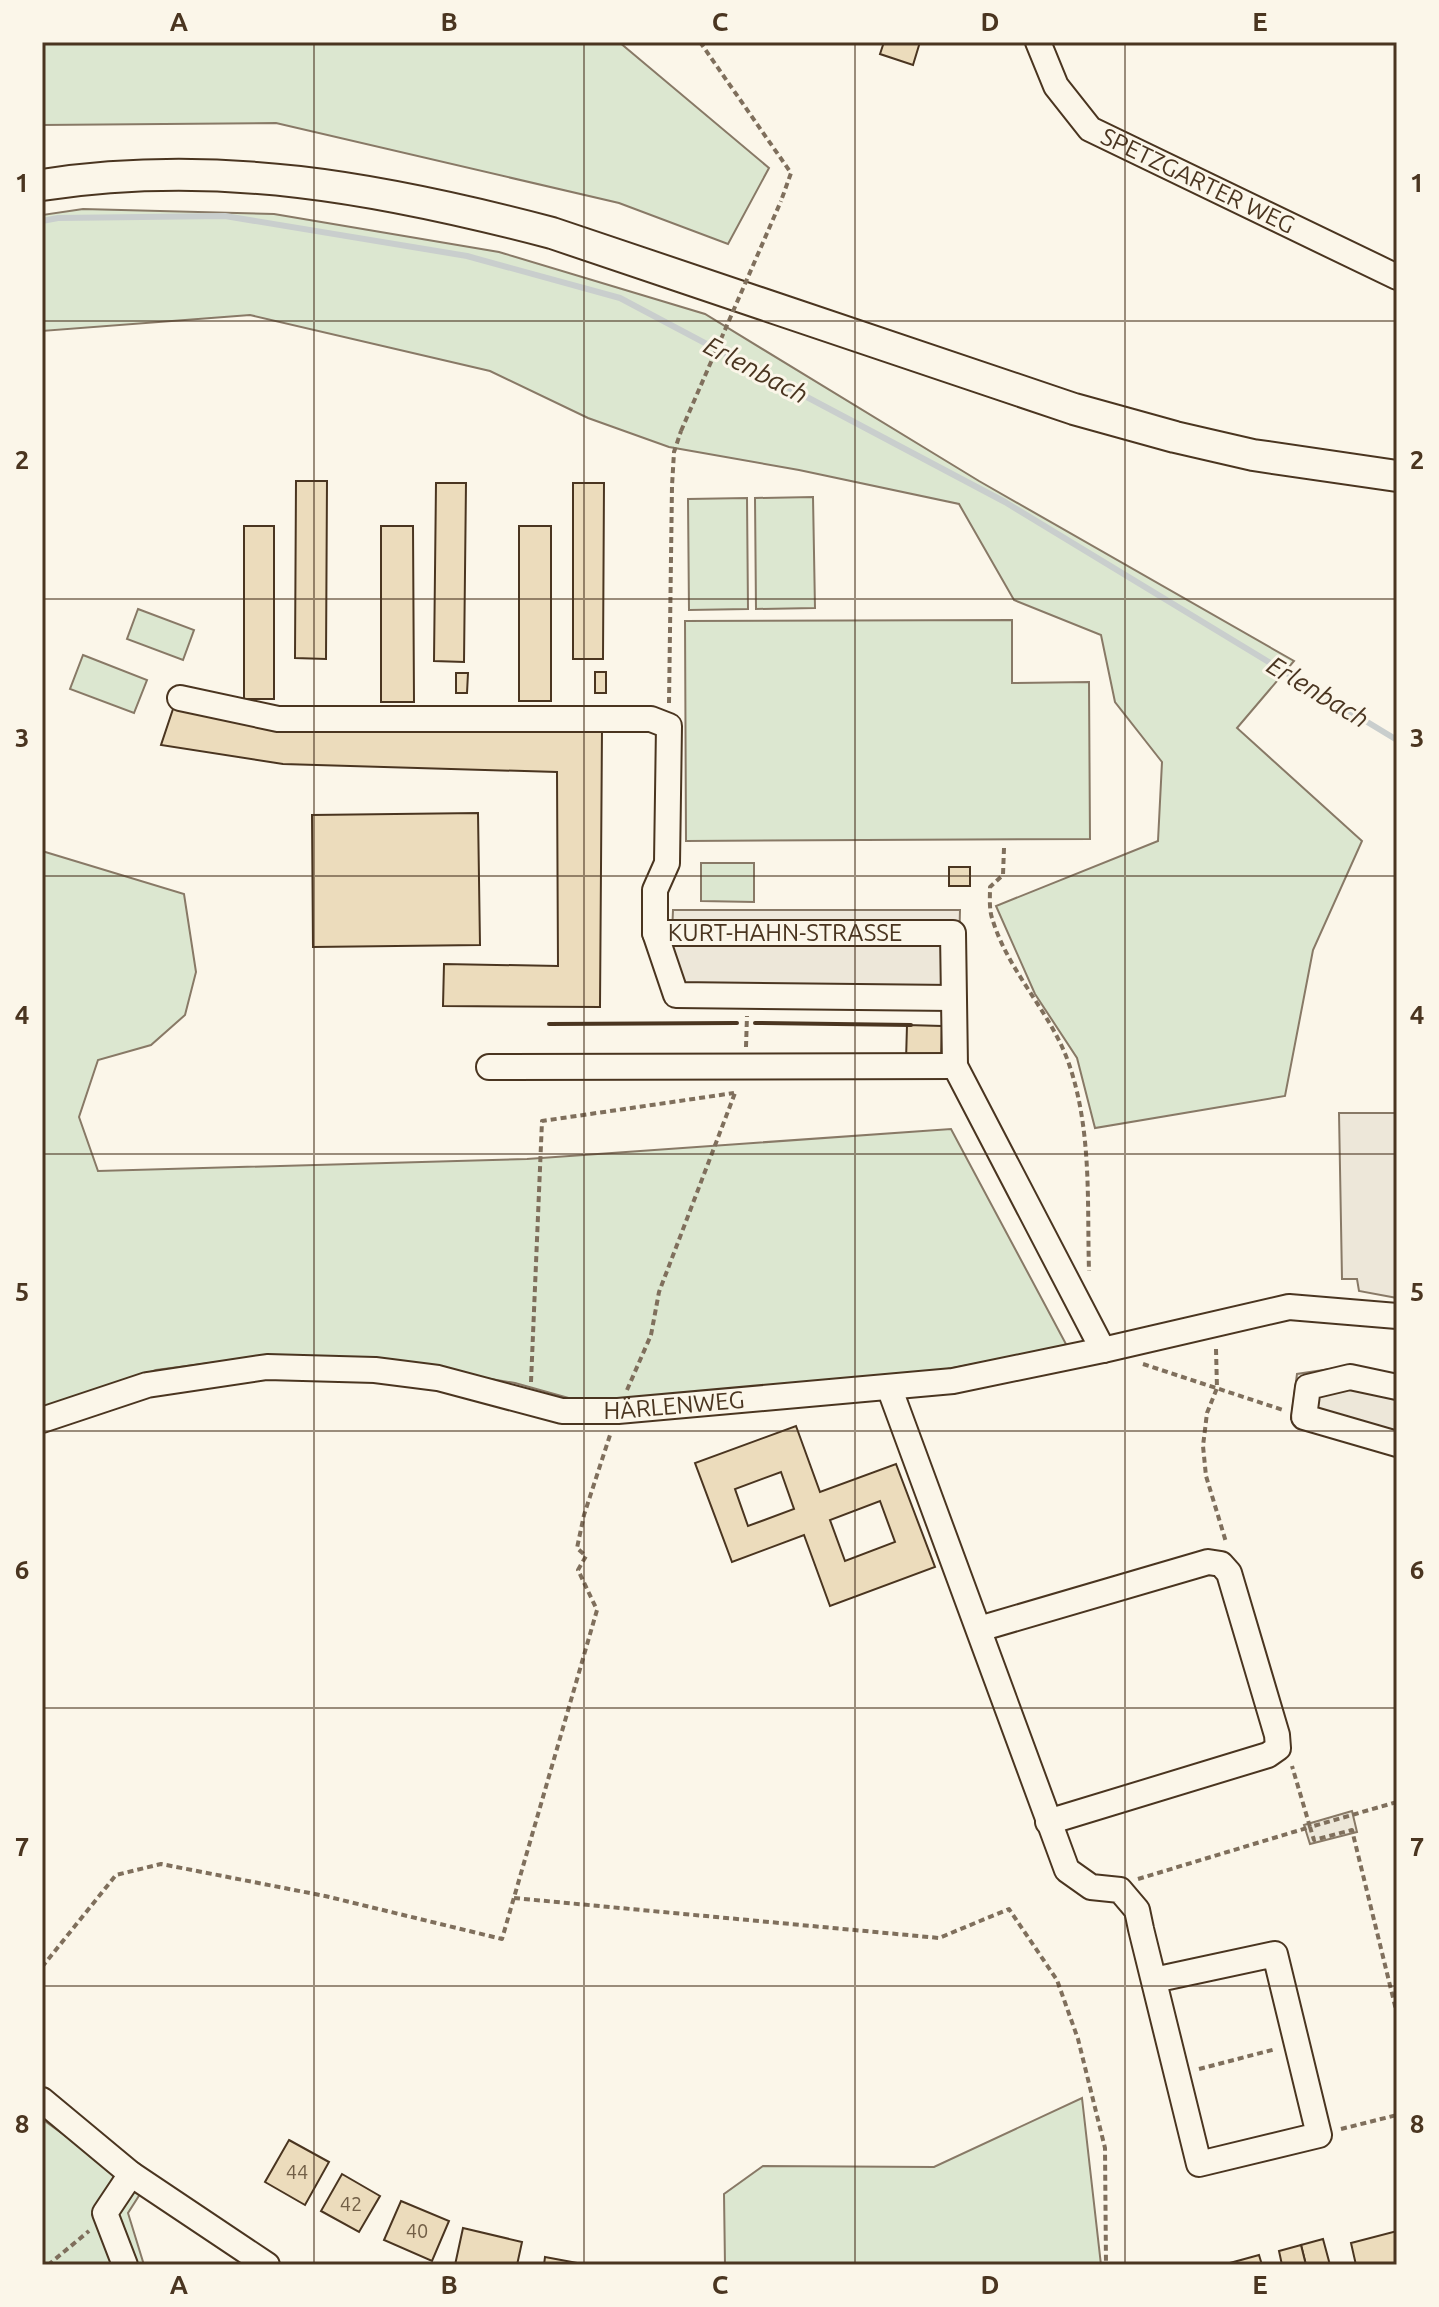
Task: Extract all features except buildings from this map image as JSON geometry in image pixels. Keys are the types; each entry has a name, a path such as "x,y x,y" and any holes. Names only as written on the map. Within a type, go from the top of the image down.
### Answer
{"main road":[{"path":"42,185 141,176 221,175 319,183 454,208 552,233 959,372 1132,425 1253,455 1323,468 1397,476"}],"street":[{"name":"SPETZGARTER WEG","path":"1038,42 1056,86 1090,129 1397,277"},
{"path":"180,698 278,719 651,719 669,726 667,863 655,890 655,933"},
{"name":"KURT-HAHN-STRASSE","path":"953,998 676,995 655,933 953,933 955,1066 1103,1350"},
{"path":"489,1067 955,1066"},
{"path":"1103,1350 1289,1307 1397,1316"},
{"name":"HÄRLENWEG","path":"42,1420 147,1385 267,1367 375,1370 438,1378 562,1411 618,1411 953,1381 1103,1350"},
{"path":"1397,1387 1350,1377 1308,1387 1304,1417 1397,1444"},
{"path":"889,1387 1067,1870 1091,1887 1120,1890 1137,1910 1177,2075 1199,2164 1319,2135 1275,1954 1154,1980"},
{"path":"979,1629 1208,1562 1221,1564 1229,1573 1277,1735 1278,1748 1268,1755 1048,1822"},
{"path":"42,2100 131,2174 267,2265"},
{"path":"125,2265 105,2213 131,2174"}],"path":[{"path":"669,726 674,452 791,173 700,42"},
{"path":"1004,848 1003,875 990,887 991,917 1016,970 1056,1034 1069,1062 1082,1110 1089,1292 1081,1308"},
{"path":"42,1967 116,1875 161,1864 325,1896 502,1939 597,1610 578,1570 586,1556 577,1548 584,1515 618,1411 651,1335 659,1292 746,1066 747,996"},
{"path":"531,1404 542,1121 735,1093"},
{"path":"1216,1349 1217,1388 1207,1413 1203,1446 1206,1476 1227,1546 1221,1564"},
{"path":"1103,1350 1304,1417"},
{"path":"1278,1748 1289,1759 1314,1840 1352,1830"},
{"path":"1120,1890 1127,1882 1397,1802"},
{"path":"1348,1816 1397,2014"},
{"path":"514,1898 939,1938 1009,1909 1057,1980 1078,2039 1105,2148 1106,2265"},
{"path":"1177,2075 1297,2043"},
{"path":"1319,2135 1397,2115"},
{"path":"48,2265 80,2240 105,2213"}],"green space":[{"path":"42,42 619,42 769,168 728,244 619,203 276,123 42,125"},
{"path":"83,209 274,214 499,252 705,314 979,481 1294,661 1237,728 1362,841 1313,950 1285,1096 1095,1128 1077,1058 1035,994 996,906 1158,841 1162,762 1115,702 1101,635 1014,600 959,504 799,470 669,447 588,418 490,371 250,315 42,331 42,215"},
{"path":"813,497 815,608 756,609 755,498"},
{"path":"747,498 748,609 689,610 688,499"},
{"path":"138,609 194,630 183,660 127,639"},
{"path":"1012,620 1012,683 1089,682 1090,839 686,841 685,621"},
{"path":"83,655 147,680 134,713 70,689"},
{"path":"42,851 184,894 196,972 185,1015 151,1045 98,1060 79,1117 98,1171 527,1159 951,1129 1067,1346 932,1372 590,1404 515,1383 369,1358 271,1355 156,1370 42,1409"},
{"path":"701,863 754,863 754,902 701,901"},
{"path":"1082,2098 1101,2265 725,2265 724,2194 763,2166 934,2167"},
{"path":"42,2119 142,2191 128,2213 144,2265 42,2265"}],"shaded area":[{"path":"673,910 960,910 958,986 670,983"},
{"path":"1339,1113 1397,1113 1397,1298 1359,1291 1357,1279 1342,1279"},
{"path":"1350,1366 1397,1376 1397,1451 1291,1419 1297,1374"},
{"path":"1352,1811 1357,1832 1310,1844 1304,1825"}],"waterway":[{"name":"Erlenbach","path":"42,221 58,218 225,216 467,256 620,298 1005,502 1397,740"}],"wall":[{"path":"549,1024 737,1023"},
{"path":"755,1023 911,1025"}]}
